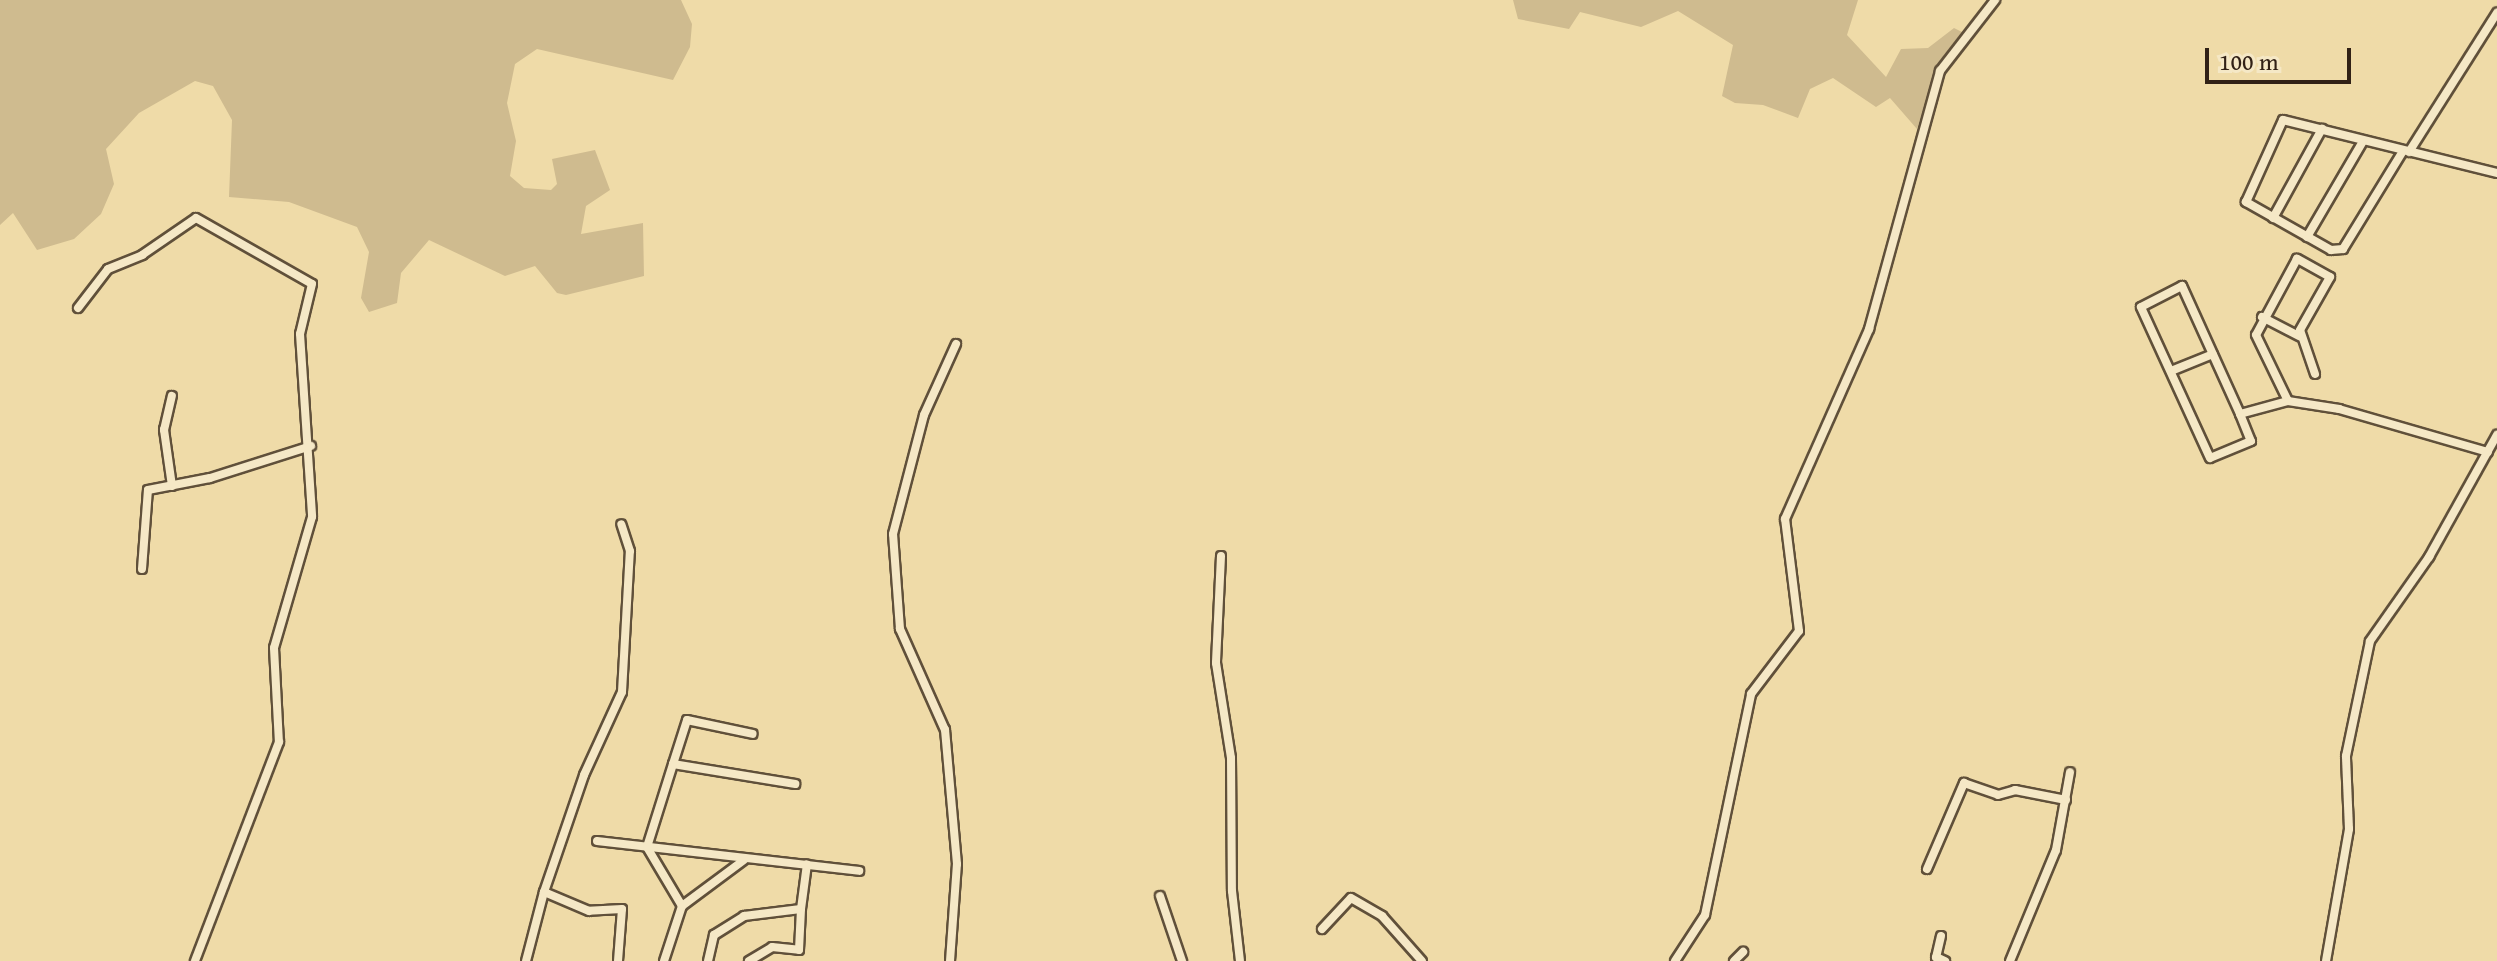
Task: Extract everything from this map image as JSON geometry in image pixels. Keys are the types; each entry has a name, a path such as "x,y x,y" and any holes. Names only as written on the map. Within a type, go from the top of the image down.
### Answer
{"street":[{"path":"1675,961 1705,915 1751,694 1799,631 1785,519 1869,329 1940,71 1995,0"},
{"path":"2497,13 2406,151 2343,249 2307,237 2248,205 2246,197 2281,121 2322,129 2363,141 2406,151 2497,173"},
{"path":"2273,218 2322,129"},
{"path":"2307,237 2363,141"},
{"path":"78,308 108,269 142,255 181,223 209,220 312,283 300,334 311,446 308,545 274,648 279,742 195,961"},
{"path":"2288,401 2256,335 2262,317 2300,259 2330,277 2299,336"},
{"path":"2182,286 2213,354 2251,441 2210,458 2141,307 2182,286"},
{"path":"2262,317 2299,336 2315,374"},
{"path":"950,961 957,864 945,730 900,629 893,534 924,415 956,344"},
{"path":"2171,371 2213,354"},
{"path":"172,396 164,430 172,486"},
{"path":"2240,414 2288,401 2339,409 2488,452"},
{"path":"2326,961 2349,829 2346,756 2370,641 2429,557 2497,435"},
{"path":"142,569 147,490 172,486 311,446"},
{"path":"526,961 544,892 584,775 622,692 630,551 621,524"},
{"path":"1221,556 1216,663 1231,758 1232,900 1240,961"},
{"path":"682,906 647,847 687,720 753,734"},
{"path":"673,764 795,784"},
{"path":"2010,961 2046,882 2070,772"},
{"path":"1927,869 1964,783 1998,795 2015,790 2066,800"},
{"path":"597,841 859,871"},
{"path":"664,961 682,906 745,859"},
{"path":"798,961 807,864"},
{"path":"544,892 589,911 622,909 618,961"},
{"path":"1160,896 1182,961"},
{"path":"1322,929 1351,898 1382,916 1422,961"},
{"path":"708,961 714,935 744,916 801,909"},
{"path":"1941,936 1936,957 1945,961"},
{"path":"749,961 772,947 799,950"},
{"path":"1734,961 1743,952"}],"shaded area":[{"path":"0,0 681,0 692,24 690,47 673,80 537,49 515,64 507,103 516,141 510,176 524,188 551,190 557,184 552,159 595,150 610,190 586,206 581,234 643,223 644,276 566,295 557,293 535,266 505,276 429,240 401,273 397,303 369,312 361,298 369,252 357,227 289,202 229,197 232,120 213,86 195,81 139,113 106,149 114,184 101,214 74,239 37,250 13,213 0,225"},
{"path":"1513,0 1858,0 1847,35 1886,77 1901,49 1928,48 1954,28 1962,32 1939,62 1917,129 1890,98 1876,107 1833,78 1810,89 1798,118 1763,105 1735,103 1722,96 1733,45 1678,11 1641,27 1580,12 1569,29 1518,19"}]}
